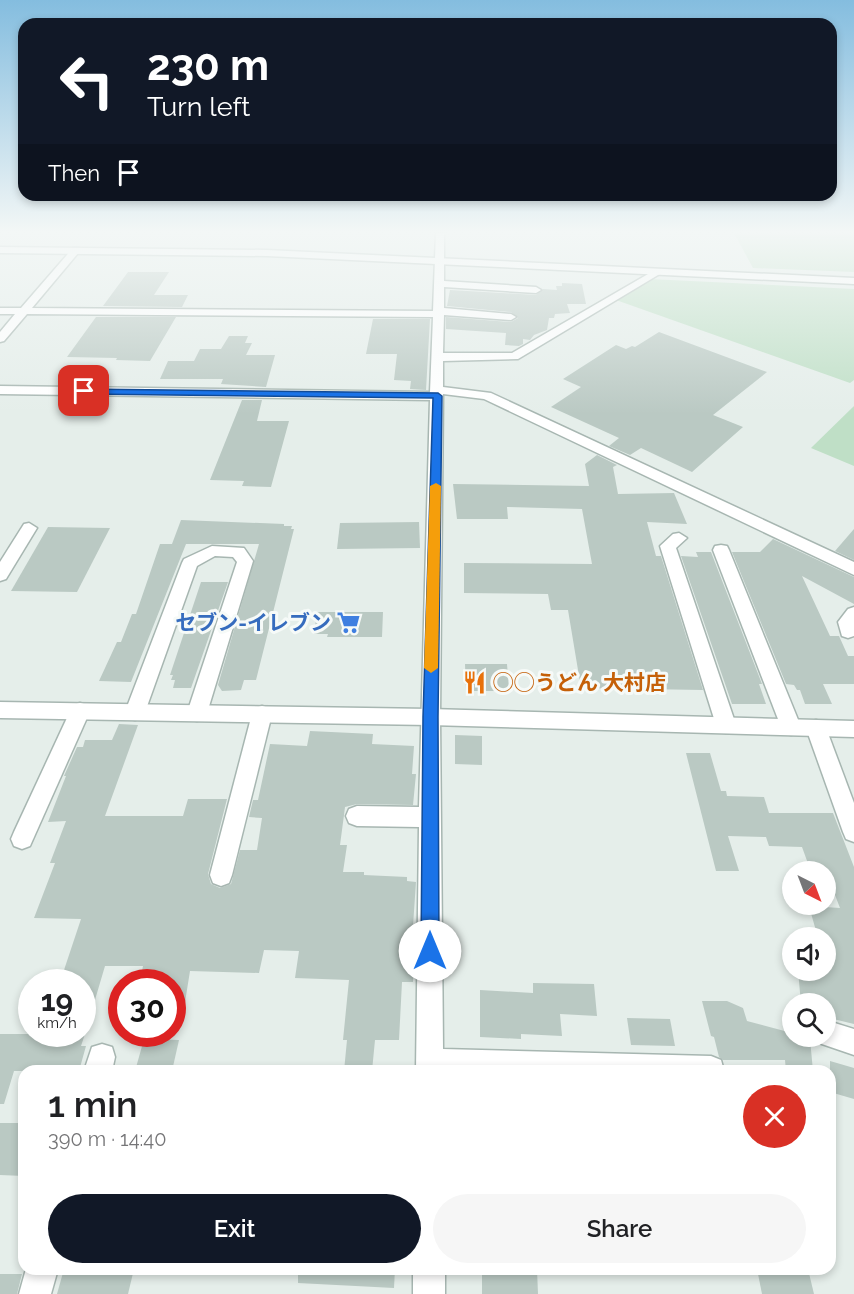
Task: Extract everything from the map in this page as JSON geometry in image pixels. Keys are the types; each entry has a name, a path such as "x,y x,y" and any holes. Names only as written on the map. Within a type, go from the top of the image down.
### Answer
{"street":[{"path":"0,339 40,293"},
{"path":"430,1065 430,717 439,293"},
{"path":"608,293 619,295"},
{"path":"438,357 514,357 622,293"},
{"path":"0,311 499,313 511,317"},
{"path":"0,390 437,393 487,396 854,569"},
{"path":"0,575 29,528"},
{"path":"679,538 668,546 726,725"},
{"path":"721,550 791,727"},
{"path":"135,712 190,562 212,551 238,552 245,561 197,713"},
{"path":"848,632 847,622 854,613"},
{"path":"0,710 430,717 854,729"},
{"path":"22,840 80,711"},
{"path":"221,875 262,714"},
{"path":"816,728 854,832"},
{"path":"357,816 430,817"},
{"path":"836,1036 854,1042"},
{"path":"35,1294 40,1275"},
{"path":"429,1275 429,1294"}],"green space":[{"path":"626,293 854,293 854,380 850,383 616,300"},
{"path":"854,406 854,466 811,448"}],"building":[{"path":"112,293 188,295 182,307 103,306"},
{"path":"449,293 584,293 586,304 567,304 570,313 555,314 554,318 549,318 547,330 534,335 530,340 523,339 523,344 519,346 505,345 506,333 446,329 446,317 511,322 518,318 511,312 447,306"},
{"path":"96,317 176,317 150,361 67,357"},
{"path":"373,319 430,319 426,390 410,389 411,381 394,380 397,354 366,354"},
{"path":"659,332 767,372 713,415 743,427 692,472 641,448 630,455 609,446 619,438 551,407 581,387 563,379 616,345 626,349 635,347"},
{"path":"229,336 248,336 245,343 252,343 246,355 275,355 266,387 221,384 223,379 160,379 168,361 194,361 200,349 221,349"},
{"path":"242,400 262,400 257,421 289,421 271,487 242,486 244,481 210,480"},
{"path":"597,455 617,465 613,467 618,494 674,493 687,524 647,522 656,556 661,556 703,690 581,688 568,610 551,610 548,594 464,593 464,563 592,564 582,509 507,507 508,519 457,519 453,484 589,486 585,464"},
{"path":"181,520 284,524 294,529 256,680 244,680 241,690 222,691 218,685 259,544 172,544"},
{"path":"419,522 420,548 337,549 340,523"},
{"path":"48,527 110,528 77,592 11,591"},
{"path":"854,529 854,560 835,551"},
{"path":"773,539 854,577 854,604 802,576 830,636 839,636 848,656 854,656 854,684 823,684 832,704 805,704 800,690 797,690 794,685 786,684 732,552 760,552"},
{"path":"160,544 186,544 131,682 99,681 117,642 121,642 132,614 136,614"},
{"path":"696,552 711,552 762,684 759,684 766,704 732,704 681,556 698,557"},
{"path":"201,582 228,582 191,688 173,688 175,680 171,680 173,675 170,675"},
{"name":"セブン-イレブン","path":"317,612 383,612 382,637 327,637 328,634 314,634"},
{"path":"465,664 507,664 509,691 466,691"},
{"path":"119,724 138,725 105,816 183,816 188,799 227,799 208,874 211,884 220,888 231,884 240,850 257,850 262,818 249,817 253,800 258,800 270,744 307,746 310,731 373,734 372,744 414,746 412,774 416,774 413,805 357,804 345,807 340,845 347,845 343,872 407,877 407,881 416,882 411,955 414,955 413,982 402,982 399,1040 375,1040 373,1065 345,1065 347,1040 343,1040 349,980 295,978 299,951 264,950 259,973 190,971 186,996 186,969 105,966 96,996 96,969 64,969 81,919 34,918 55,863 50,863 66,821 48,822 77,747 83,747 85,740 112,740"},
{"path":"455,735 482,736 482,765 455,764"},
{"path":"686,753 710,753 721,791 726,791 727,796 764,797 769,813 833,813 854,867 854,1024 836,1020 836,993 800,993 799,981 836,981 836,927 815,927 812,915 836,915 836,908 840,908 836,898 836,861 807,861 802,847 769,846 766,837 728,836 739,871 716,871"},
{"path":"533,983 594,984 597,1016 560,1014 562,1036 521,1034 521,1039 480,1037 480,990 533,993"},
{"path":"702,1001 727,1001 743,1008 747,1021 782,1030 782,1047 811,1047 812,1065 785,1065 785,1060 723,1060 719,1057 714,1037 711,1036"},
{"path":"627,1018 670,1019 675,1046 631,1045"},
{"path":"0,1034 18,1034 18,1047 86,1047 81,1065 18,1065 18,1071 14,1071 4,1104 0,1104"},
{"path":"142,1047 177,1047 173,1065 137,1065"},
{"path":"830,1061 854,1068 854,1099 836,1094 836,1065 830,1065"},
{"path":"0,1123 18,1123 18,1176 0,1175"},
{"path":"0,1274 22,1275 17,1294 0,1294"},
{"path":"62,1275 133,1275 128,1294 57,1294"},
{"path":"298,1275 395,1275 394,1288 298,1283"},
{"path":"482,1275 537,1275 538,1294 482,1294"},
{"path":"758,1275 809,1275 814,1294 762,1294"}],"slow traffic":[{"path":"431,668 436,486"}],"place":[{"name":"セブン-イレブン","path":"349,623"},
{"name":"◯◯うどん 大村店","path":"475,683"}],"route":[{"path":"84,391 438,396 430,717 430,951"}]}
